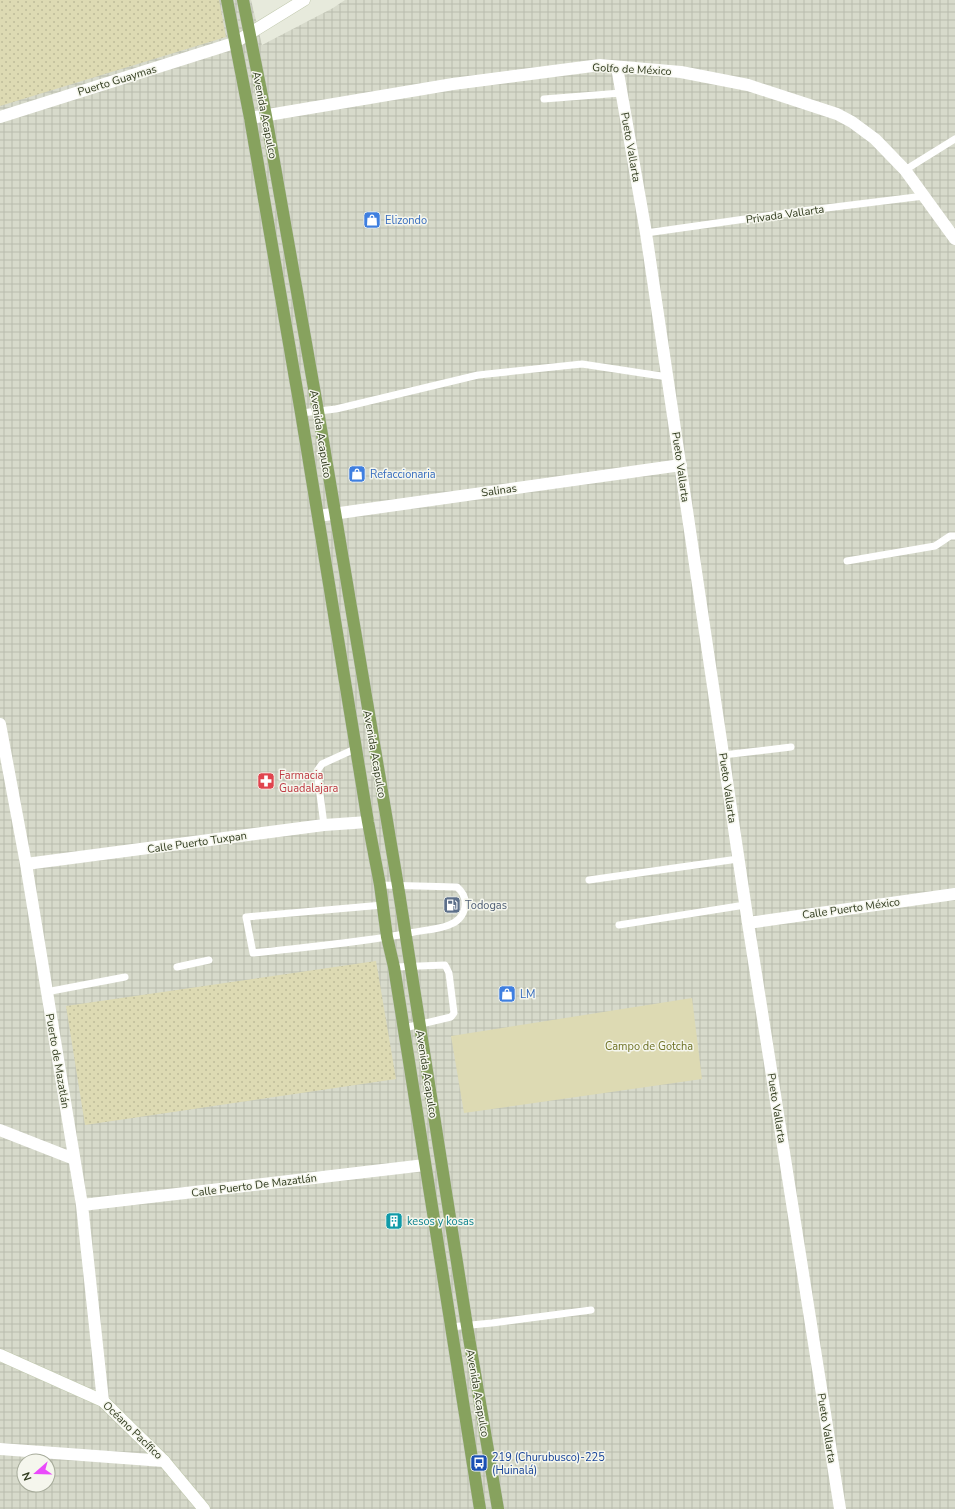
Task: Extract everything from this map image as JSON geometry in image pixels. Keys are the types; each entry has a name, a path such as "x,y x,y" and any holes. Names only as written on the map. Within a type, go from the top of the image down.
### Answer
{"main road":[{"name":"Avenida Acapulco","path":"227,0 234,43 250,118 301,413 368,822 380,885 387,937 394,966 480,1509"},
{"name":"Avenida Acapulco","path":"243,0 266,116 318,411 334,514 398,886 409,966 498,1509"}],"street":[{"name":"Puerto Guaymas","path":"0,117 234,43 304,0"},
{"name":"Golfo de México","path":"250,118 453,84 600,65 681,72 748,85 837,114 875,139 905,170 953,235"},
{"name":"Pueto Vallarta","path":"617,66 646,233 738,859 840,1509"},
{"name":"Salinas","path":"318,516 681,465"},
{"name":"Puerto de Mazatlán","path":"0,724 26,864 82,1205 103,1400"},
{"name":"Calle Puerto Tuxpan","path":"26,864 324,825 368,822"},
{"name":"Calle Puerto México","path":"748,923 955,894"},
{"path":"0,1130 74,1158"},
{"name":"Calle Puerto De Mazatlán","path":"82,1205 425,1165"},
{"name":"Océano Pacífico","path":"0,1355 103,1400 164,1461 204,1509"},
{"path":"0,1450 164,1461"}],"lane":[{"path":"544,99 621,93"},
{"path":"905,170 955,139"},
{"name":"Privada Vallarta","path":"646,233 802,211 924,196"},
{"path":"301,413 336,409 478,374 582,364 668,377"},
{"path":"847,561 936,546 950,536 955,536"},
{"path":"723,755 791,747"},
{"path":"324,825 317,771 322,764 357,748"},
{"path":"589,880 738,859"},
{"path":"380,885 457,888 463,892 466,904 463,915 458,920 448,925 405,934 253,953 246,917 383,905"},
{"path":"619,925 745,905"},
{"path":"177,967 209,960"},
{"path":"394,966 446,965 449,973 454,1013 451,1017 404,1028"},
{"path":"46,992 126,976"},
{"path":"450,1327 591,1310"}],"shaded area":[{"path":"0,0 251,0 262,45 333,8 345,0 955,0 955,1509 0,1509"}],"green space":[{"path":"0,0 219,0 226,37 0,106"},
{"path":"376,961 396,1079 85,1125 66,1006"},
{"name":"Campo de Gotcha","path":"692,998 702,1079 464,1113 451,1036"}],"place":[{"name":"Elizondo","path":"372,220"},
{"name":"Refaccionaria","path":"357,474"},
{"name":"Farmacia Guadalajara","path":"266,781"},
{"name":"Todogas","path":"452,905"},
{"name":"LM","path":"507,994"},
{"name":"kesos y kosas","path":"394,1221"},
{"name":"219 (Churubusco)-225 (Huinalá)","path":"479,1463"}]}
